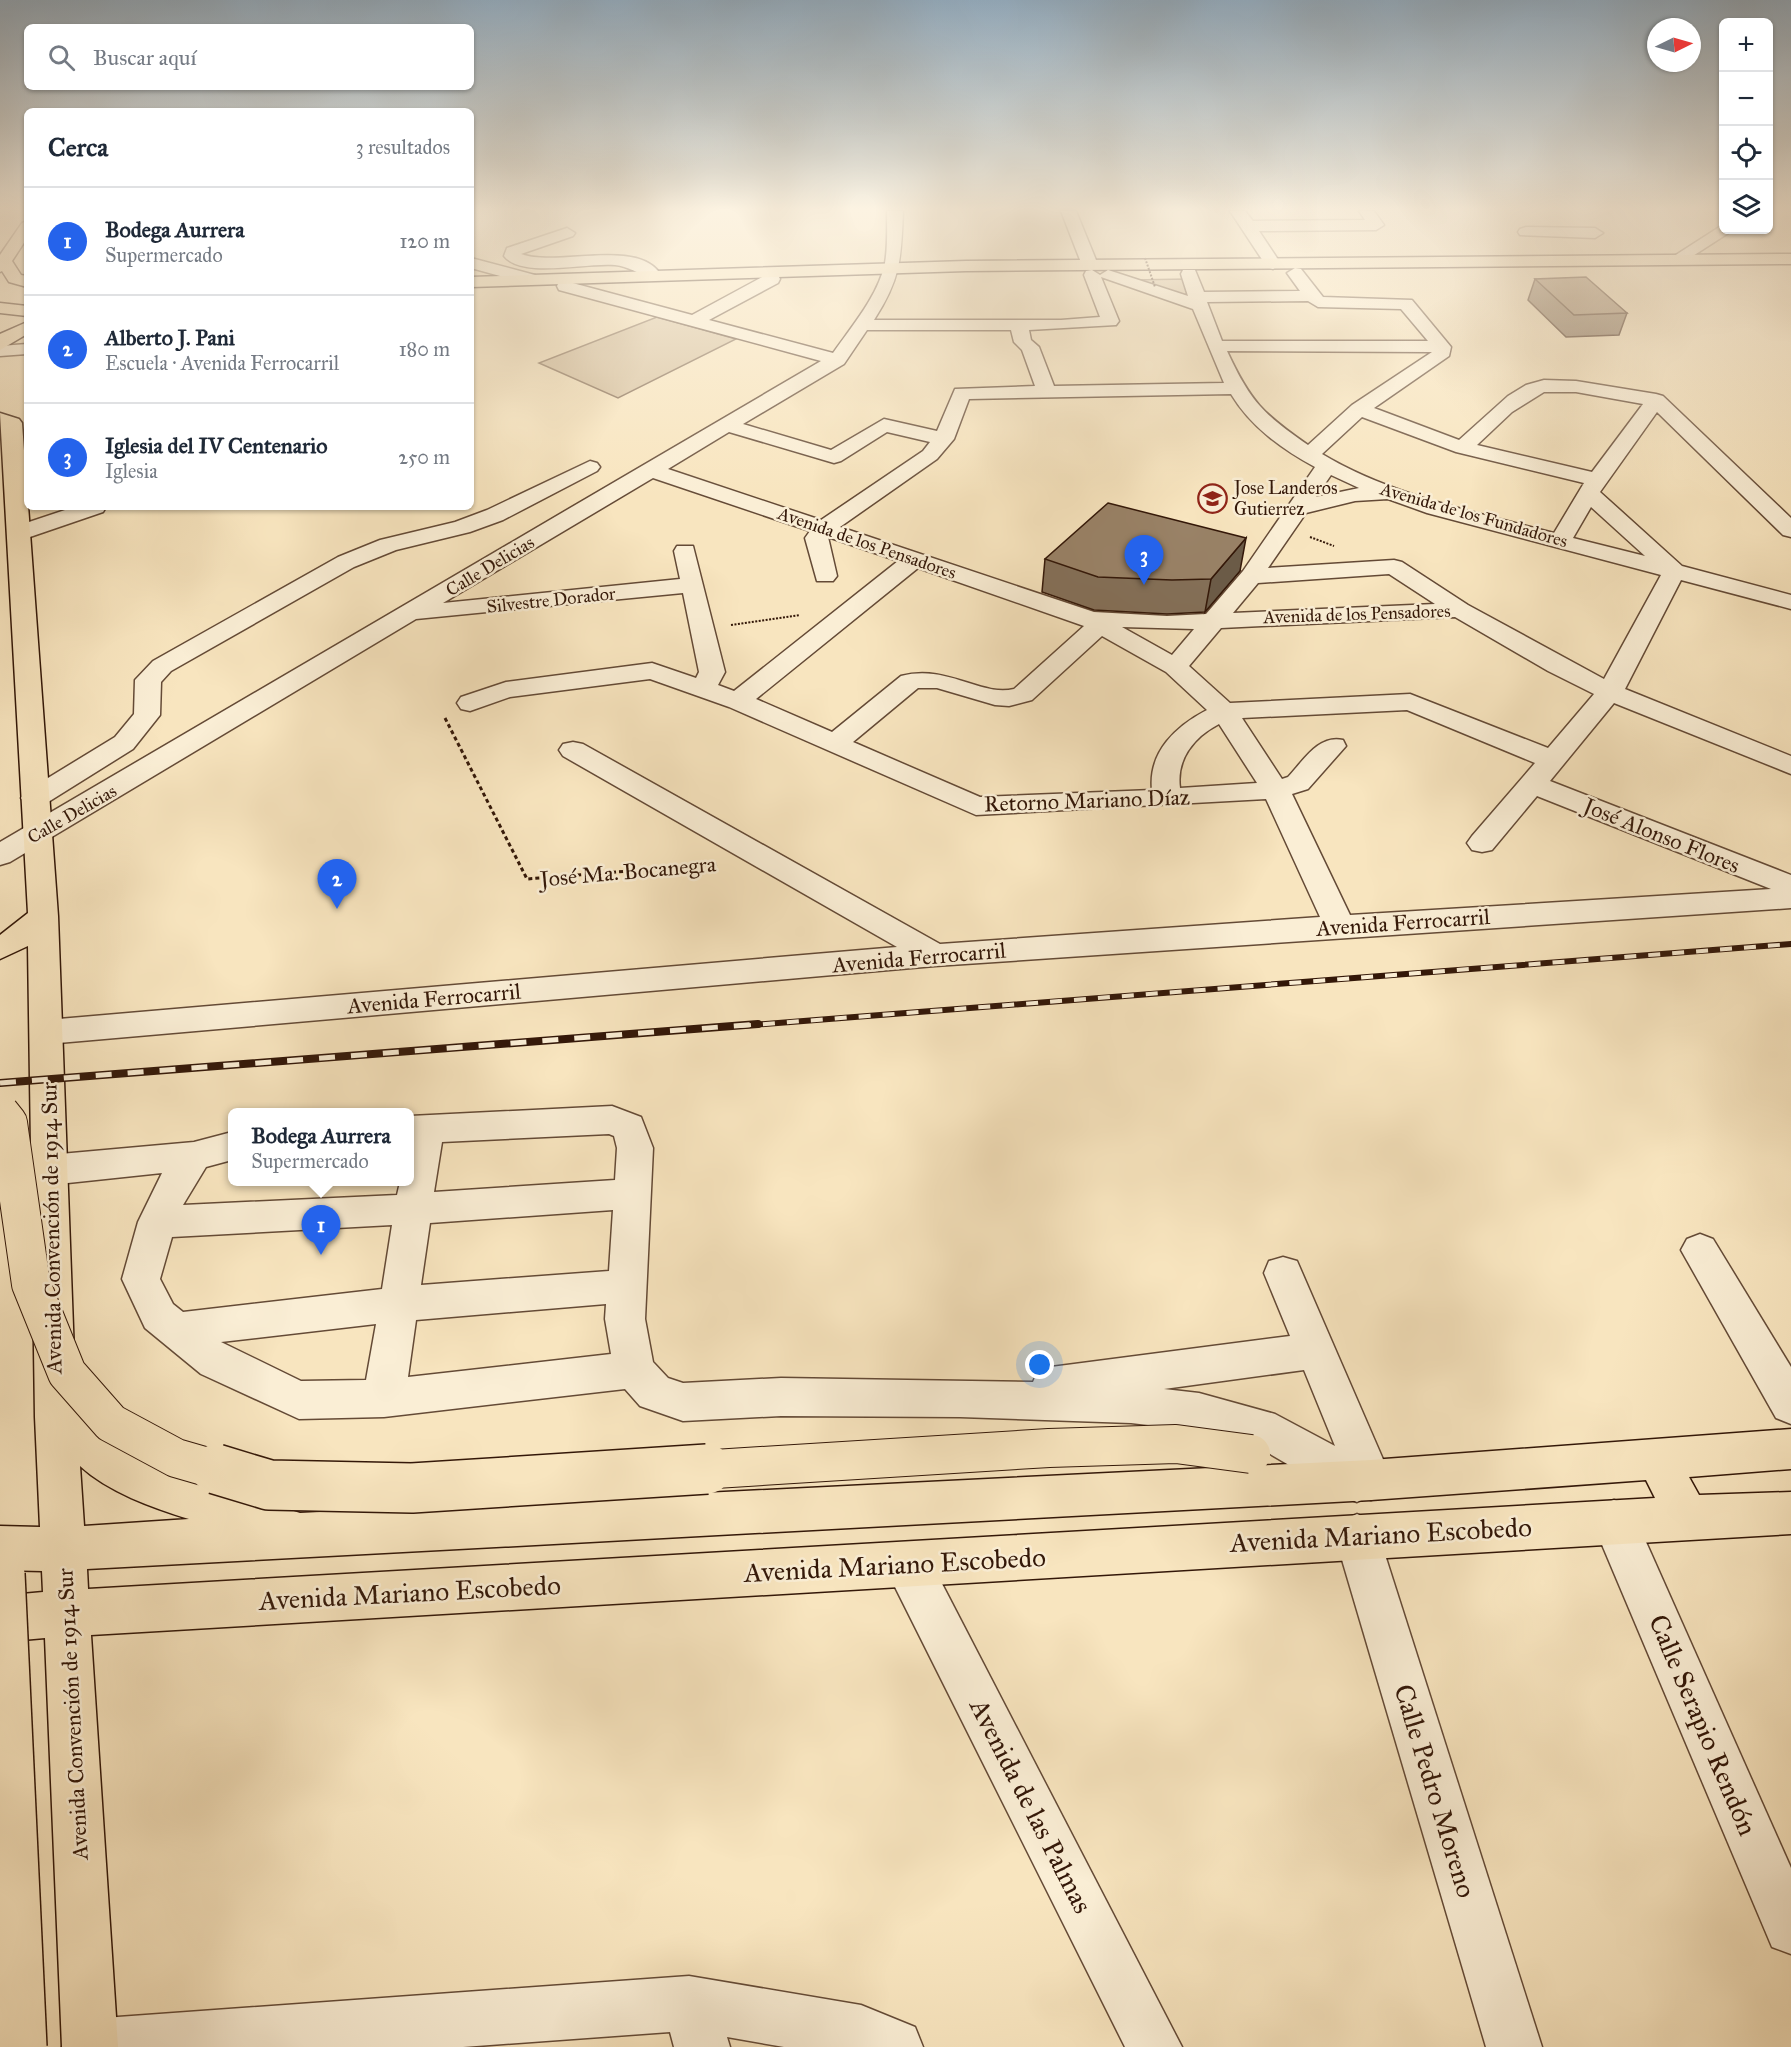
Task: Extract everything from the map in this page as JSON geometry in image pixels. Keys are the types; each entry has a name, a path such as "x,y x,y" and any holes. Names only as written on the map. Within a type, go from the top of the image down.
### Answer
{"main road":[{"path":"0,308 24,311"},
{"path":"0,345 6,338 24,329"},
{"name":"Avenida Convención de 1914 Sur","path":"0,418 12,423 43,916 56,1418 90,2047"},
{"path":"0,948 13,942 43,916"},
{"path":"0,1113 8,1123 31,1284 67,1373 111,1423 176,1458 269,1485 412,1488 1060,1448 1176,1444 1251,1454 1310,1482"},
{"path":"0,1147 48,1113"},
{"path":"0,1184 23,1186 49,1183"},
{"path":"56,1418 107,1463 168,1492 304,1534"},
{"path":"0,1548 62,1549 304,1534 1364,1480 1659,1461 1791,1449"},
{"path":"1659,1461 1687,1517"},
{"name":"Avenida Mariano Escobedo","path":"0,1619 67,1613 908,1565 1357,1536 1791,1513"},
{"path":"0,1574 22,2047"}],"street":[{"path":"644,307 837,360"},
{"path":"696,320 721,307"},
{"name":"Calle Delicias","path":"0,855 837,360 862,326 872,307"},
{"path":"862,326 1019,325 1110,321 1106,307"},
{"name":"Avenida de los Fundadores","path":"1201,307 1216,346 1237,388 1259,419 1317,461 1390,494 1791,602"},
{"path":"1409,307 1442,347"},
{"path":"1019,325 1023,342 1030,348 1046,390"},
{"path":"1216,346 1442,347"},
{"path":"1175,667 1251,576 1297,508 1317,461 1334,432 1359,409 1440,356 1442,347"},
{"path":"0,351 24,349"},
{"path":"1463,448 1485,423 1533,389 1562,385 1656,400 1791,530"},
{"path":"825,576 816,538 825,527 930,455 944,439 962,393 1237,388"},
{"path":"1561,540 1593,487 1656,400"},
{"path":"1359,409 1437,440 1593,487 1674,571 1610,692 1482,843"},
{"path":"725,425 834,457 884,425 944,439"},
{"path":"35,798 124,743 147,715 148,680 162,666 346,562 388,545 462,527 495,515 590,467"},
{"name":"Avenida de los Pensadores","path":"650,470 825,527 1091,621 1175,667 1224,711 1276,790 1340,926"},
{"path":"1297,508 1355,495 1390,494"},
{"path":"19,533 86,510"},
{"path":"685,551 712,672 704,687"},
{"path":"738,701 915,559"},
{"path":"1251,576 1394,567 1460,610"},
{"name":"Silvestre Dorador","path":"410,614 693,585"},
{"name":"Avenida de los Pensadores","path":"1091,621 1167,623 1460,610 1557,666 1610,692 1791,766"},
{"path":"834,744 910,681 921,678 939,679 1000,698 1013,699 1023,695 1091,621"},
{"name":"Retorno Mariano Díaz","path":"470,703 506,690 652,670 738,701 976,806 1167,798 1276,790"},
{"path":"1167,798 1164,772 1175,749 1194,727 1224,711 1410,702 1552,760"},
{"path":"1276,790 1298,783 1333,746"},
{"path":"573,750 934,955"},
{"name":"José Alonso Flores","path":"1532,784 1791,886"},
{"name":"Avenida Ferrocarril","path":"47,1032 934,955 1340,926 1791,898"},
{"path":"384,1398 414,1209 418,1129 612,1120 629,1127 635,1148 625,1319 634,1370 655,1393 683,1402 782,1397 960,1398 1131,1404 1199,1412 1275,1434 1364,1480"},
{"path":"49,1183 194,1156 228,1147"},
{"path":"194,1156 171,1189 157,1222 141,1279 159,1316 215,1361 299,1400 384,1398 634,1370"},
{"path":"157,1222 414,1209 632,1194"},
{"path":"1700,1250 1791,1405"},
{"path":"1283,1273 1316,1350 1364,1480"},
{"path":"176,1330 399,1304 627,1286"},
{"path":"960,1398 1316,1350"},
{"name":"Calle Serapio Rendón","path":"1614,1521 1791,1928"},
{"name":"Calle Pedro Moreno","path":"1357,1536 1514,2047"},
{"name":"Avenida de las Palmas","path":"908,1565 1154,2047"},
{"path":"90,2047 695,2025 861,2033 895,2047"}],"path":[{"path":"703,629 803,615"},
{"name":"José Ma. Bocanegra","path":"470,703 444,717 527,879 766,860"}],"shaded area":[{"path":"657,317 736,339 618,398 539,363"}],"building":[{"path":"1565,307 1620,307 1627,313 1574,315"},
{"path":"1108,503 1246,538 1211,579 1098,577 1045,559"}],"railway":[{"path":"739,1026 1791,944"},
{"path":"0,1083 758,1024"}],"place":[{"name":"Jose Landeros Gutierrez","path":"1213,498"},
{"name":"Iglesia del IV Centenario","path":"1144,585"},
{"name":"Alberto J. Pani","path":"337,909"},
{"name":"Bodega Aurrera","path":"321,1255"}]}
